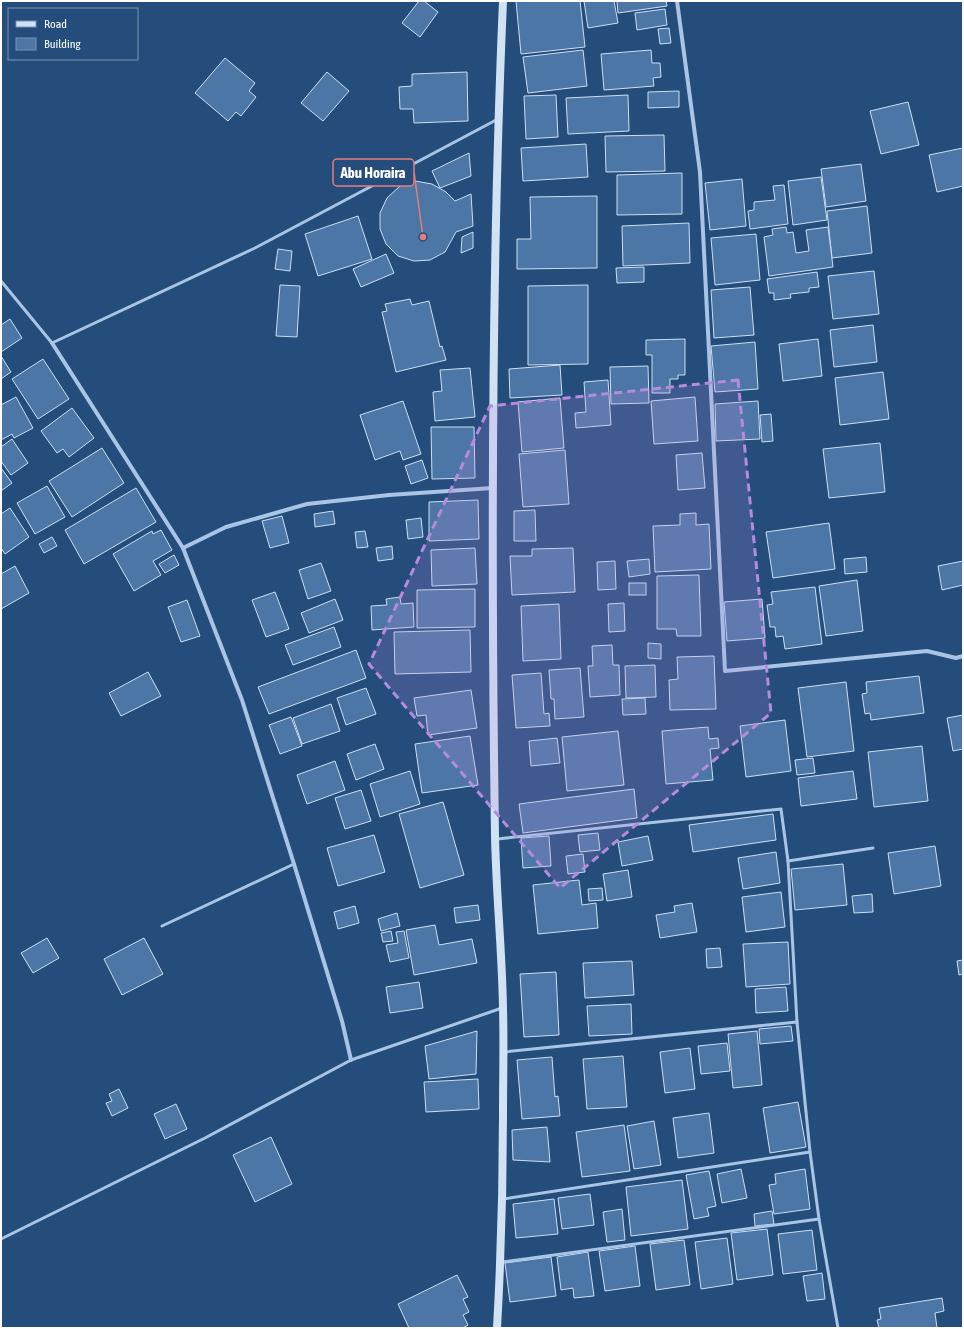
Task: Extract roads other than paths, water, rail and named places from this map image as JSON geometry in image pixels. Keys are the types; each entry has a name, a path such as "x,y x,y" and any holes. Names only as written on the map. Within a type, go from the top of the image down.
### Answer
{"street":[{"path":"497,1328 503,1199 504,1052 496,839 493,488 498,119 503,1"},
{"path":"677,1 700,172 725,670 926,650 956,658 963,656"},
{"path":"52,343 183,548 242,700 342,1021 351,1060"},
{"path":"183,548 226,527 307,504 389,495 493,488"}],"lane":[{"path":"1,281 52,343 255,248 498,119"},
{"path":"496,839 782,809 788,861 797,1022 810,1152 819,1219 838,1328"},
{"path":"788,861 873,848"},
{"path":"162,926 294,864"},
{"path":"1,1239 205,1138 351,1060 503,1007"},
{"path":"504,1052 797,1022"},
{"path":"503,1199 810,1152"},
{"path":"501,1262 819,1219"}],"place":[{"name":"Abu Horaira","path":"423,237"}]}
